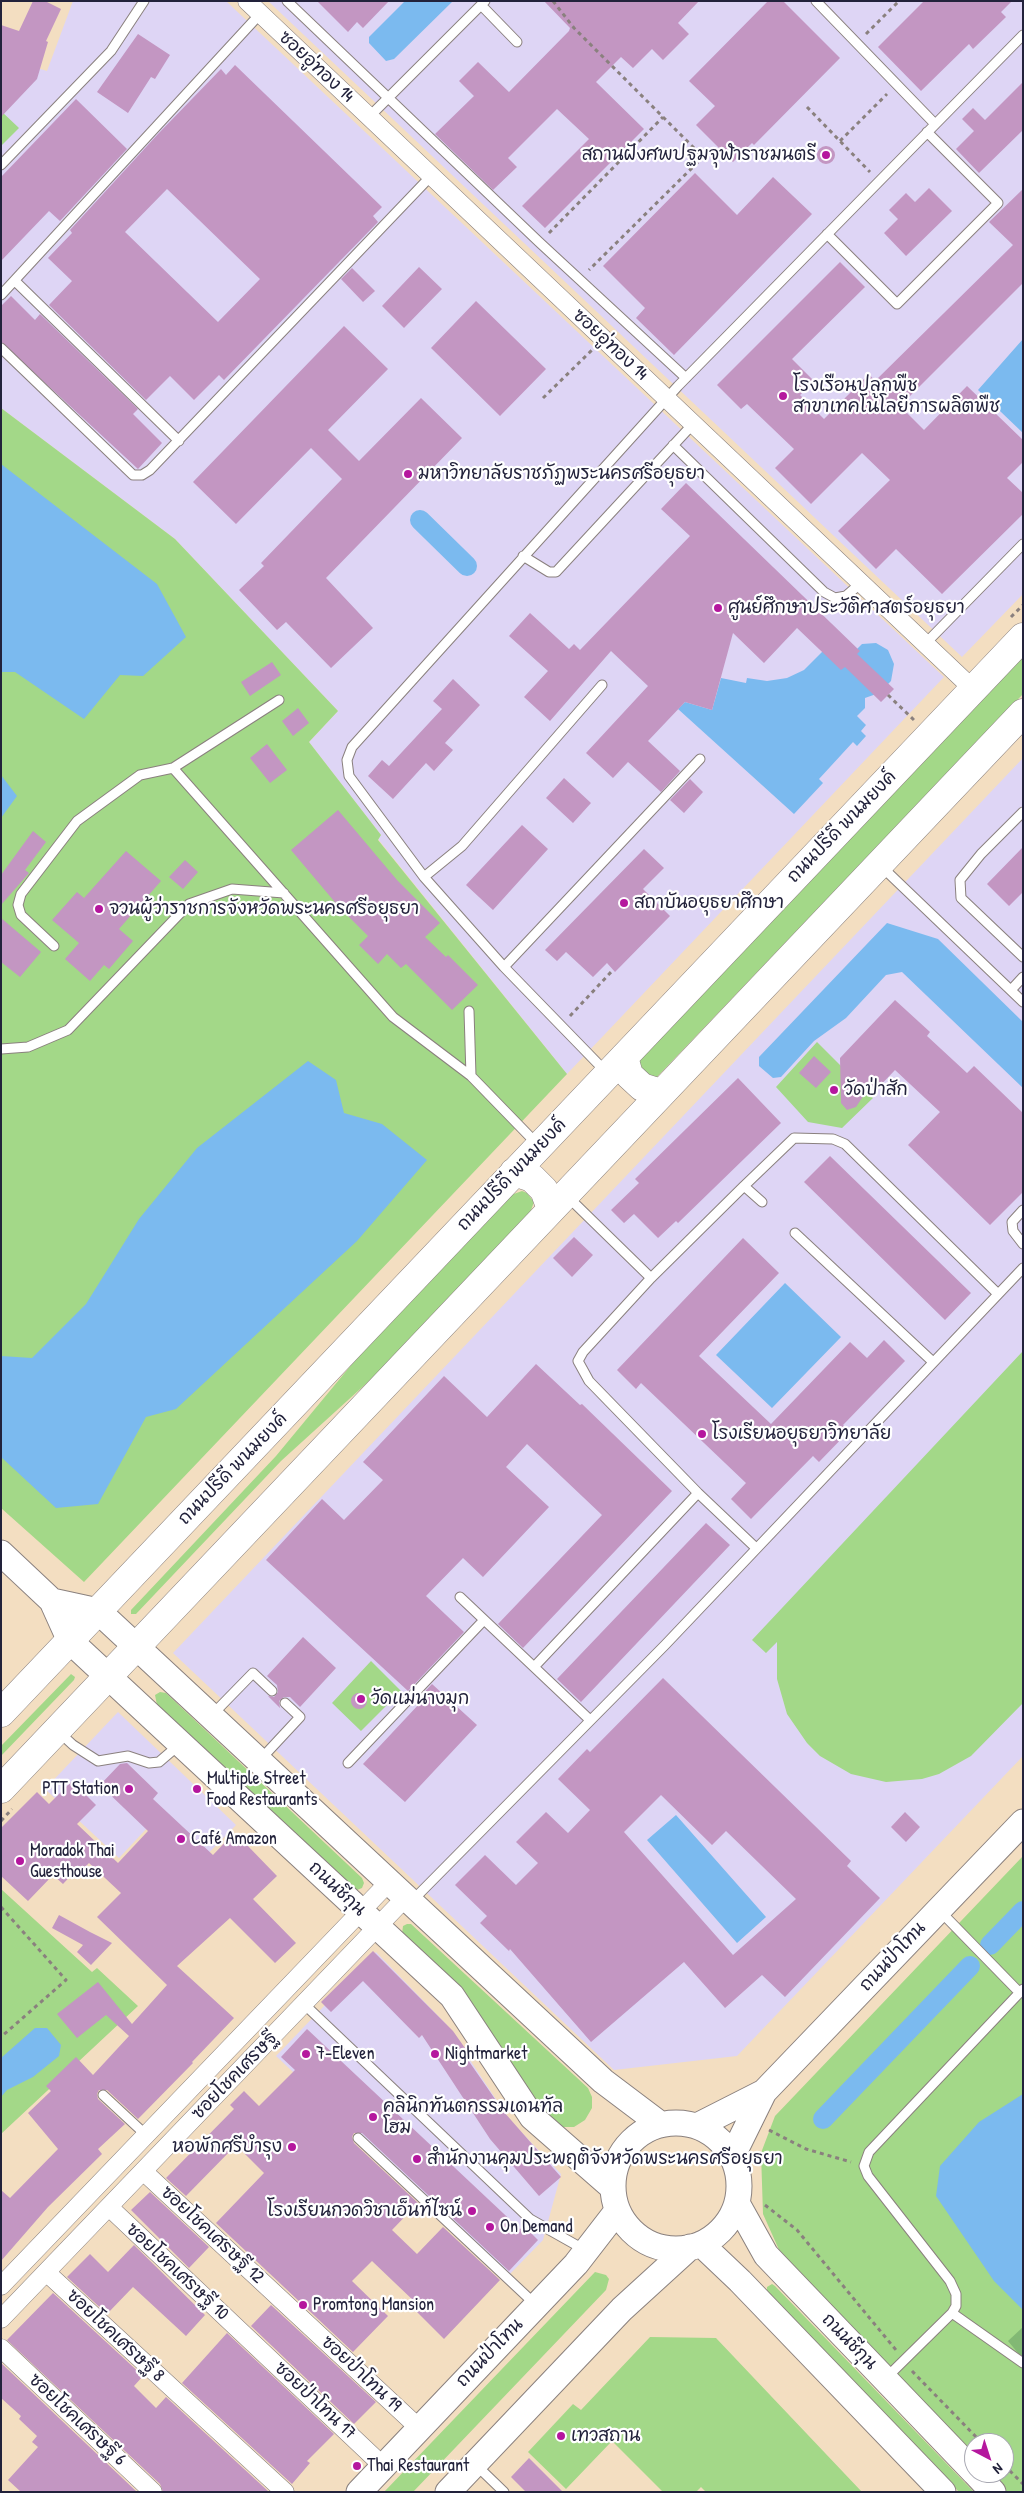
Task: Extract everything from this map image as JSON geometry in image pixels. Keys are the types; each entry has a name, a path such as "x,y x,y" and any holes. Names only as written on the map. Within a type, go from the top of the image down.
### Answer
{"main road":[{"name":"ถนนปรีดี พนมยงค์","path":"1,1714 1023,637"},
{"path":"1,1789 1023,713"},
{"path":"616,1066 642,1087 661,1093"},
{"path":"514,1172 532,1178 558,1202"},
{"name":"ถนนชีกุน","path":"1,1553 52,1601 70,1641 452,1996 532,2117 614,2199"},
{"path":"52,1601 98,1611 603,2081 660,2124"},
{"name":"ถนนป่าโทน","path":"732,2157 764,2092 1023,1822"},
{"name":"ถนนป่าโทน","path":"697,2126 764,2092"},
{"path":"448,2492 622,2309 695,2245 723,2227 738,2194 732,2157 721,2141 697,2126 679,2122 660,2124 638,2134 625,2147 616,2163 614,2199 629,2229 646,2242 668,2248 695,2245"},
{"name":"ถนนชีกุน","path":"738,2194 766,2255 964,2461"},
{"name":"ถนนป่าโทน","path":"359,2492 586,2251 614,2199"},
{"name":"ถนนชีกุน","path":"695,2245 740,2281 943,2492"}],"street":[{"name":"ซอยอู่ทอง 14","path":"247,1 973,689"},
{"name":"ซอยโชคเศรษฐี","path":"1,2286 146,2136 370,1920 402,1894"},
{"name":"ซอยโชคเศรษฐี","path":"1,2319 304,2004 370,1920"},
{"name":"ซอยโชคเศรษฐี 12","path":"143,2171 281,2299"},
{"name":"ซอยโชคเศรษฐี 10","path":"109,2207 246,2336"},
{"name":"ซอยโชคเศรษฐี 8","path":"46,2272 285,2492"},
{"name":"ซอยป่าโทน 19","path":"281,2299 419,2428"},
{"name":"ซอยป่าโทน 17","path":"246,2336 383,2466"},
{"name":"ซอยโชคเศรษฐี 6","path":"1,2348 153,2492"}],"lane":[{"path":"1,165 111,51 144,1"},
{"path":"816,1 935,124"},
{"path":"289,2 539,242 686,378"},
{"path":"369,117 483,3 517,42"},
{"path":"1,296 260,14"},
{"path":"616,1066 560,1026 504,967 424,877 349,776 347,760 352,747 666,399 1023,35"},
{"path":"828,234 897,304 998,203 927,132"},
{"path":"1,348 133,475 142,475 150,470 179,440 431,176"},
{"path":"15,281 179,440"},
{"path":"523,556 549,572 556,572 693,424"},
{"path":"673,445 824,592 835,598 846,596 861,583"},
{"path":"925,644 1023,544"},
{"path":"424,877 462,846 602,685"},
{"path":"54,946 21,915 18,905 21,894 77,821 140,775 173,768 279,700"},
{"path":"504,967 700,759"},
{"path":"173,768 394,1017 471,1076 539,1146"},
{"path":"1023,812 981,854 960,880 960,898 1023,957"},
{"path":"879,864 1023,1002"},
{"path":"1,1049 28,1047 68,1030 190,904 232,889 284,893"},
{"path":"1011,990 1023,977"},
{"path":"469,1011 471,1076"},
{"path":"756,1548 698,1493 589,1382 578,1361 583,1352 651,1278 794,1138 833,1139 845,1144 998,1294"},
{"path":"744,1186 762,1202"},
{"path":"558,1202 651,1278"},
{"path":"1023,1210 1012,1222 1013,1231 1023,1244"},
{"path":"795,1233 933,1362"},
{"path":"402,1894 590,1720 1023,1268"},
{"path":"534,1667 698,1493"},
{"path":"460,1597 590,1720"},
{"path":"348,1763 484,1620"},
{"path":"211,1716 253,1672 272,1691"},
{"path":"259,1761 300,1717 285,1703"},
{"path":"57,1730 73,1745 98,1761 128,1756 149,1763 159,1762 180,1744"},
{"path":"885,2379 952,2313 956,2306 956,2294 950,2281 868,2176 864,2166 869,2152 1021,1990 938,1909"},
{"path":"304,2004 530,2219 586,2251"},
{"path":"103,2094 146,2136"},
{"path":"358,2138 536,2306"},
{"path":"952,2313 1023,2363"},
{"path":"475,2464 504,2492"}],"path":[{"path":"553,1 574,28 703,157 580,280"},
{"path":"856,43 899,1"},
{"path":"840,141 897,85"},
{"path":"807,107 879,182"},
{"path":"539,242 663,117"},
{"path":"543,398 603,339"},
{"path":"888,695 930,735"},
{"path":"560,1026 612,971"},
{"path":"1,1907 66,1980 1,2037"},
{"path":"750,2119 806,2149 864,2166"},
{"path":"738,2194 797,2230 919,2378 972,2433"},
{"path":"1014,2475 1023,2484"}],"shaded area":[{"name":"มหาวิทยาลัยราชภัฏพระนครศรีอยุธยา","path":"73,1 226,1 944,677 567,1074 378,839 381,835 309,742 338,711 175,539 1,408 1,57 47,71"},
{"name":"มหาวิทยาลัยราชภัฏพระนครศรีอยุธยา","path":"268,1 1023,1 1023,594 962,657"},
{"name":"โรงเรียนอยุธยาวิทยาลัย","path":"1023,758 1023,1756 737,2056 614,2070 173,1653"},
{"path":"118,1712 236,1825 194,1868 149,1826 119,1858 45,1789"},
{"path":"376,1952 446,2024 509,2119 561,2174 543,2240 509,2275 276,2056"}],"green space":[{"path":"1,111 19,128 1,146"},
{"path":"1,408 175,539 338,711 309,742 381,835 378,840 567,1074 84,1582 1,1508"},
{"path":"1023,656 1023,694 654,1080 637,1064 640,1059"},
{"path":"817,1042 873,1098 842,1128 808,1122 776,1087"},
{"path":"522,1191 527,1193 534,1202 530,1213 380,1371 281,1461 136,1614 131,1614 131,1610 276,1456 362,1352 511,1195"},
{"path":"1023,1351 1023,1703 971,1756 939,1774 922,1779 886,1782 851,1774 820,1756 807,1743 787,1714 777,1679 777,1642 766,1653 752,1640"},
{"path":"371,1661 401,1691 361,1731 332,1703"},
{"path":"71,1674 75,1677 74,1680 1,1756 1,1746"},
{"path":"160,1692 166,1693 362,1878 364,1883 362,1888 352,1889 157,1705 155,1695"},
{"path":"1023,1856 1023,2492 1007,2492 998,2483 1014,2483 1014,2433 964,2433 964,2448 784,2261 763,2214 761,2153 775,2116"},
{"path":"1,1889 92,1972 97,1968 138,2006 1,2134"},
{"path":"411,1924 588,2088 592,2097 592,2108 585,2120 574,2127 563,2127 555,2123 540,2109 402,1934 403,1926"},
{"path":"595,2272 606,2275 609,2279 606,2290 413,2492 384,2492"},
{"path":"772,2284 775,2286 974,2492 959,2492 767,2293 767,2287"},
{"path":"1023,2327 1023,2359 1008,2341"},
{"path":"650,2337 716,2338 862,2492 706,2492 701,2487 696,2492 663,2492 612,2441 566,2489 528,2452 573,2404 581,2410"}],"water":[{"path":"405,1 453,1 394,59 386,61 369,43 369,37"},
{"path":"1023,339 1023,433 978,390"},
{"path":"1,464 157,584 186,637 143,676 120,675 84,719 15,672 1,672"},
{"path":"876,643 888,650 894,664 891,681 879,693 865,698 865,708 857,716 866,725 861,731 866,736 857,746 853,742 819,779 823,783 794,814 678,709 685,702 712,710 721,678 746,683 747,678 767,681 787,678 804,670 825,649 841,665 862,644"},
{"path":"1,775 17,796 1,818"},
{"path":"887,923 938,939 1023,1022 1023,1088 902,972 886,975 846,1018 814,1041 781,1077 773,1078 759,1066 759,1057"},
{"path":"308,1061 336,1080 344,1113 382,1124 427,1160 357,1241 176,1409 146,1417 98,1504 56,1508 1,1457 1,1356 32,1358 86,1304 139,1219 197,1148"},
{"path":"785,1283 841,1337 772,1408 716,1355"},
{"path":"676,1815 766,1917 737,1943 647,1840"},
{"path":"35,2028 47,2028 61,2045 59,2056 33,2077 7,2090 1,2097 1,2058"},
{"path":"1023,2094 1023,2310 994,2281 936,2196 940,2166 979,2122"}],"building":[{"path":"33,1 45,1 61,9 46,41 48,42 37,79 1,117 1,25 19,31"},
{"path":"317,1 389,1 363,28 357,22 348,32"},
{"path":"544,1 699,1 678,23 689,34 663,60 652,49 633,68 621,57 596,82 644,129 545,228 522,206 589,139 557,109 508,158 517,167 493,190 435,134 474,96 459,81 478,62 509,92 569,31 570,28"},
{"path":"768,1 783,1 840,58 754,145 752,143 733,162 696,125 715,106 689,81"},
{"path":"924,1 1012,1 1001,12 1006,17 973,49 969,44 921,91 878,47"},
{"path":"138,34 170,55 155,79 151,77 128,113 97,92"},
{"path":"235,65 382,207 373,216 378,222 224,380 219,375 194,400 170,376 146,400 49,305 72,281 48,258 72,233 70,230 221,69 226,75","holes":["167,189 260,279 218,322 125,232"]},
{"path":"1023,82 1023,130 979,173 956,149 974,131 962,119 973,108 985,120"},
{"path":"76,99 127,149 60,221 49,211 1,261 1,177"},
{"name":"สถานฝังศพปฐมจุฬาราชมนตรี","path":"826,146 832,149 835,155 832,161 826,164 820,161 817,155 820,149"},
{"path":"695,173 737,215 773,177 812,214 674,355 636,318 645,308 603,266"},
{"path":"929,188 952,211 906,256 884,233 898,219 889,210 906,193 915,202"},
{"path":"1023,189 1023,283 900,406 924,430 967,386 1023,440 1023,462 1007,478 1023,493 1023,514 942,594 896,549 876,569 838,531 890,480 862,453 811,504 775,468 794,449 747,404 741,409 717,385 840,262 865,287 792,359 814,381 800,395 824,419 869,374 875,381 1013,245 989,222"},
{"path":"419,267 442,289 404,328 382,306"},
{"path":"352,268 375,291 363,302 341,279"},
{"path":"11,296 35,320 40,314 138,409 133,414 162,443 138,469 1,342 1,306"},
{"path":"476,301 546,369 500,416 431,348"},
{"path":"344,326 388,369 328,430 359,461 421,398 462,438 326,578 373,628 331,668 286,622 277,630 239,590 264,566 261,563 342,479 311,448 236,524 193,482"},
{"name":"ศูนย์ศึกษาประวัติศาสตร์อยุธยา","path":"686,483 860,651 857,654 894,689 881,702 845,667 841,670 797,628 764,663 733,633 712,710 685,702 648,741 680,771 661,792 628,762 613,778 586,753 648,686 611,651 550,721 524,697 548,671 509,636 530,613 569,649 574,644 580,650 690,536 661,509"},
{"path":"272,662 281,675 250,696 241,682"},
{"path":"453,679 480,705 445,743 453,750 434,771 426,763 393,799 368,776 382,760 389,766 442,709 433,701"},
{"path":"298,708 309,723 293,736 282,721"},
{"path":"267,744 287,770 270,783 250,758"},
{"path":"564,778 591,803 573,823 546,798"},
{"path":"690,779 703,792 684,813 670,800"},
{"path":"338,810 397,880 440,923 425,937 446,957 448,955 478,985 452,1010 406,964 401,968 387,954 378,964 359,945 368,936 339,907 291,850"},
{"path":"522,825 548,849 493,910 466,885"},
{"path":"33,831 46,842 25,870 29,873 1,905 1,875"},
{"path":"1023,847 1023,892 1009,906 987,884"},
{"name":"สถาบันอยุธยาศึกษา","path":"644,849 664,868 643,889 670,916 615,972 607,963 593,977 566,952 557,961 545,950"},
{"name":"จวนผู้ว่าราชการจังหวัดพระนครศรีอยุธยา","path":"126,851 161,881 119,929 133,941 109,969 104,965 90,981 65,959 79,943 52,920 77,892 84,898"},
{"path":"185,860 198,872 183,889 169,877"},
{"path":"1,918 41,952 20,977 1,962"},
{"path":"895,1000 930,1032 927,1036 967,1073 974,1066 1023,1113 1023,1192 990,1225 908,1145 940,1112 895,1070 875,1091 870,1086 856,1107 847,1110 841,1103 840,1058"},
{"path":"814,1056 831,1072 816,1088 799,1073"},
{"path":"738,1078 781,1123 678,1223 676,1221 658,1238 634,1214 624,1223 611,1210 639,1183 635,1179"},
{"path":"830,1156 971,1293 945,1320 804,1182"},
{"path":"574,1237 593,1255 572,1277 553,1258"},
{"path":"743,1238 779,1273 699,1356 771,1424 850,1342 867,1358 884,1340 905,1361 843,1425 849,1431 819,1462 813,1456 751,1519 731,1499 746,1483 641,1383 636,1389 617,1370"},
{"path":"536,1364 580,1405 582,1404 672,1491 523,1648 498,1624 602,1515 527,1444 506,1467 549,1507 483,1577 463,1558 426,1596 464,1632 408,1691 266,1560 322,1499 344,1520 383,1480 363,1462 444,1376 487,1417"},
{"path":"706,1523 730,1545 581,1702 557,1679"},
{"path":"303,1637 336,1668 300,1707 290,1697 284,1697 279,1701 280,1708 268,1696 274,1697 278,1692 277,1685 267,1676"},
{"path":"663,1678 851,1861 847,1866 880,1898 785,1997 762,1975 725,2008 684,1962 591,2042 510,1949 509,1951 480,1923 487,1916 455,1885 485,1855 516,1885 538,1863 516,1842 546,1812 568,1833 590,1810 558,1779 587,1749 590,1752","holes":["661,1795 712,1845 726,1831 796,1899 733,1955 624,1832"]},
{"path":"432,1684 477,1725 405,1802 363,1764 420,1703 417,1700"},
{"path":"359,1693 367,1701 359,1709 351,1701"},
{"path":"127,1763 158,1793 153,1799 213,1855 233,1834 243,1845 245,1843 277,1876 253,1899 296,1943 275,1963 230,1918 177,1966 234,2018 138,2119 107,2090 99,2090 97,2094 98,2099 125,2124 98,2149 102,2154 48,2207 1,2261 1,2190 10,2198 58,2149 28,2113 51,2091 46,2086 76,2057 93,2075 129,2036 106,2015 77,2038 57,2014 98,1982 132,2024 167,1985 97,1917 121,1893 89,1863 83,1869 80,1866 63,1884 53,1875 28,1901 1,1876 1,1828 37,1792 49,1804 72,1781 96,1805 77,1824 118,1863 148,1831 100,1785 120,1764"},
{"path":"905,1812 920,1827 906,1842 891,1827"},
{"path":"59,1915 112,1943 91,1965 77,1952 83,1945 52,1928"},
{"path":"373,1951 453,2031 472,2058 468,2060 504,2112 561,2177 539,2196 490,2139 422,2035 419,2038 363,1981 331,2012 321,2002"},
{"path":"307,2029 520,2229 524,2226 538,2240 509,2271 362,2133 354,2133 352,2137 354,2143 418,2203 392,2230 417,2254 443,2227 500,2280 444,2339 413,2308 417,2304 372,2261 352,2281 388,2316 353,2352 216,2223 264,2173 236,2145 186,2196 166,2178 234,2109 230,2105 244,2091 259,2106 295,2070 281,2057"},
{"path":"150,2192 209,2247 189,2268 131,2210"},
{"path":"134,2245 205,2315 186,2336 133,2287 107,2314 67,2277 90,2254 108,2272"},
{"path":"53,2293 143,2376 134,2386 156,2408 166,2397 269,2492 163,2492 160,2484 7,2340"},
{"path":"271,2305 376,2402 354,2424 251,2326"},
{"path":"227,2333 334,2434 307,2461 310,2463 292,2484 182,2383"},
{"path":"1,2363 137,2492 21,2492 8,2480 38,2447 32,2442 37,2436 19,2419 21,2416 1,2398"},
{"path":"529,2458 563,2492 526,2492 511,2477"}],"waterway":[{"path":"420,520 467,566"},
{"path":"990,1945 1023,1911"},
{"path":"823,2119 970,1966"}],"place":[{"name":"สถานฝังศพปฐมจุฬาราชมนตรี","path":"826,155"},
{"name":"โรงเรือนปลูกพืช สาขาเทคโนโลยีการผลิตพืช","path":"783,396"},
{"name":"มหาวิทยาลัยราชภัฏพระนครศรีอยุธยา","path":"408,474"},
{"name":"ศูนย์ศึกษาประวัติศาสตร์อยุธยา","path":"718,608"},
{"name":"สถาบันอยุธยาศึกษา","path":"624,903"},
{"name":"จวนผู้ว่าราชการจังหวัดพระนครศรีอยุธยา","path":"99,909"},
{"name":"วัดป่าสัก","path":"834,1090"},
{"name":"โรงเรียนอยุธยาวิทยาลัย","path":"702,1434"},
{"name":"วัดแม่นางมุก","path":"361,1699"},
{"name":"PTT Station","path":"129,1789"},
{"name":"Multiple Street Food Restaurants","path":"197,1789"},
{"name":"Café Amazon","path":"181,1839"},
{"name":"Moradok Thai Guesthouse","path":"20,1861"},
{"name":"7-Eleven","path":"306,2054"},
{"name":"Nightmarket","path":"435,2054"},
{"name":"คลินิกทันตกรรมเดนทัล โฮม","path":"373,2117"},
{"name":"หอพักศรีบำรุง","path":"292,2147"},
{"name":"สำนักงานคุมประพฤติจังหวัดพระนครศรีอยุธยา","path":"417,2159"},
{"name":"โรงเรียนกวดวิชาเอ็นท์ไซน์","path":"472,2211"},
{"name":"On Demand","path":"490,2227"},
{"name":"Promtong Mansion","path":"303,2305"},
{"name":"เทวสถาน","path":"561,2436"},
{"name":"Thai Restaurant","path":"357,2466"}]}
